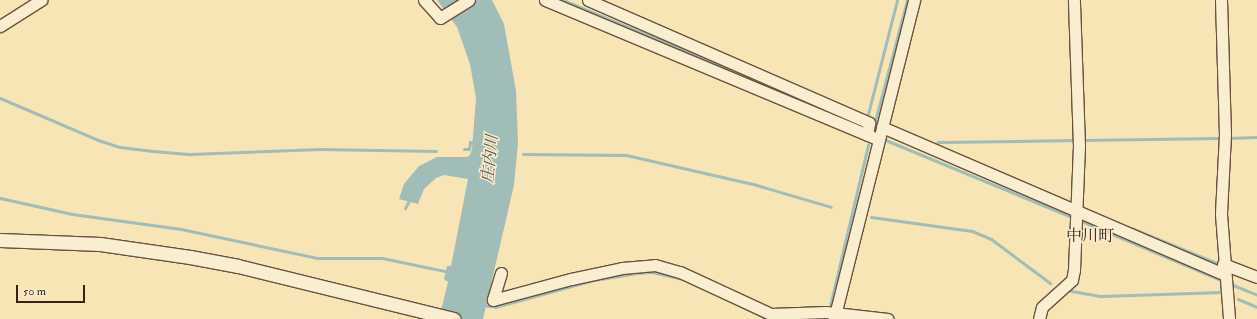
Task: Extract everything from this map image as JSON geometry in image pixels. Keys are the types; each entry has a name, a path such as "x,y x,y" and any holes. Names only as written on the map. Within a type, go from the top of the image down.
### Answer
{"street":[{"path":"0,26 41,0"},
{"path":"424,0 440,18 469,0"},
{"path":"545,0 877,139"},
{"path":"588,0 869,124 867,134"},
{"path":"831,314 877,139 882,127 914,0"},
{"path":"1038,319 1042,307 1072,280 1077,213 1078,76 1074,0"},
{"path":"1221,0 1225,134 1221,214 1224,276 1229,319"},
{"path":"882,127 1224,276 1257,276"},
{"path":"0,240 100,244 190,257 238,266 454,319"},
{"path":"501,273 494,300 571,279 622,268 655,265 680,272 771,314 831,314 888,319"}],"water":[{"name":"庄内川","path":"437,0 492,0 504,24 516,91 518,143 514,185 483,319 439,319 448,282 444,279 447,266 451,266 468,179 444,175 436,178 424,189 418,204 399,199 404,184 419,166 437,157 467,157 470,155 472,149 476,98 470,64 457,27"}],"waterway":[{"path":"563,0 798,98"},
{"path":"868,114 897,0"},
{"path":"874,125 907,0"},
{"path":"0,98 98,140 120,147 191,154 320,149 436,151"},
{"path":"821,108 850,122"},
{"path":"1229,138 1257,137"},
{"path":"1082,140 1219,138"},
{"path":"883,139 1074,218"},
{"path":"936,146 938,142 1076,140"},
{"name":"庄内川","path":"464,149 469,149 470,142 475,143"},
{"path":"829,310 868,145"},
{"path":"523,154 626,155 753,184 831,207"},
{"path":"0,198 72,214 181,229 317,258 382,258 449,272"},
{"path":"405,208 410,199"},
{"path":"871,217 972,231 991,239 1050,283"},
{"path":"1079,220 1223,281"},
{"path":"1131,228 1219,264"},
{"path":"483,305 495,307 594,280 637,273 652,272 686,280"},
{"path":"1228,283 1257,295"},
{"path":"1066,290 1101,296 1222,292"},
{"path":"722,297 768,319"},
{"path":"1238,299 1257,307"},
{"path":"810,319 828,319"}],"district":[{"name":"中川町","path":"1090,236"}]}
